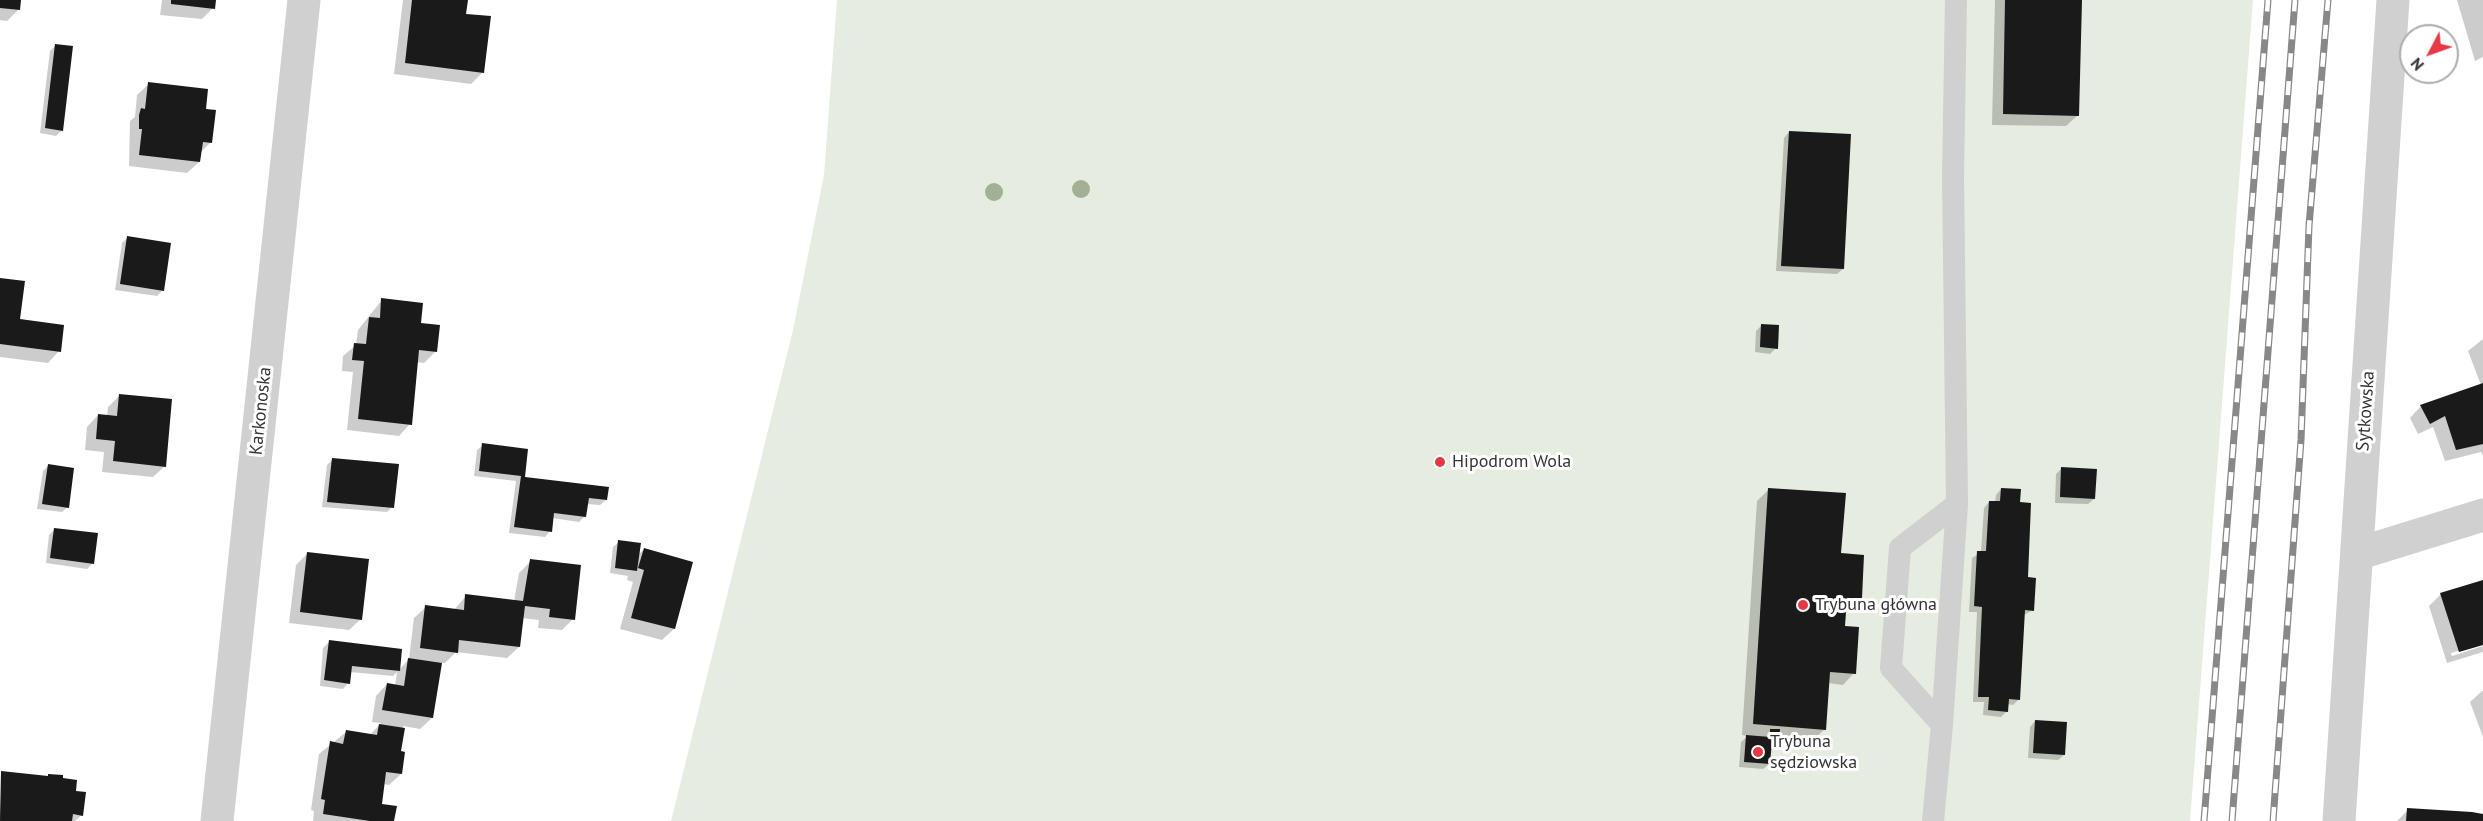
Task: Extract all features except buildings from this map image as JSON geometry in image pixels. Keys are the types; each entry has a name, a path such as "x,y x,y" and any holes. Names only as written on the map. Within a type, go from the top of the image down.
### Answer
{"street":[{"name":"Karkonoska","path":"217,821 304,0"},
{"name":"Sytkowska","path":"2339,821 2393,0"},
{"path":"2357,554 2483,515"}],"lane":[{"path":"1933,821 1957,504 1953,176 1956,0"},
{"path":"1942,725 1891,668 1900,548 1957,504"}],"shaded area":[{"name":"Hipodrom Wola","path":"837,0 2253,0 2190,821 671,821 793,330 824,175"}],"railway":[{"path":"2204,821 2268,0"},
{"path":"2232,821 2295,0"},
{"path":"2273,821 2301,440 2309,226 2328,0"}],"place":[{"name":"Hipodrom Wola","path":"1440,462"},
{"name":"Trybuna główna","path":"1803,605"},
{"name":"Trybuna sędziowska","path":"1758,752"}]}
